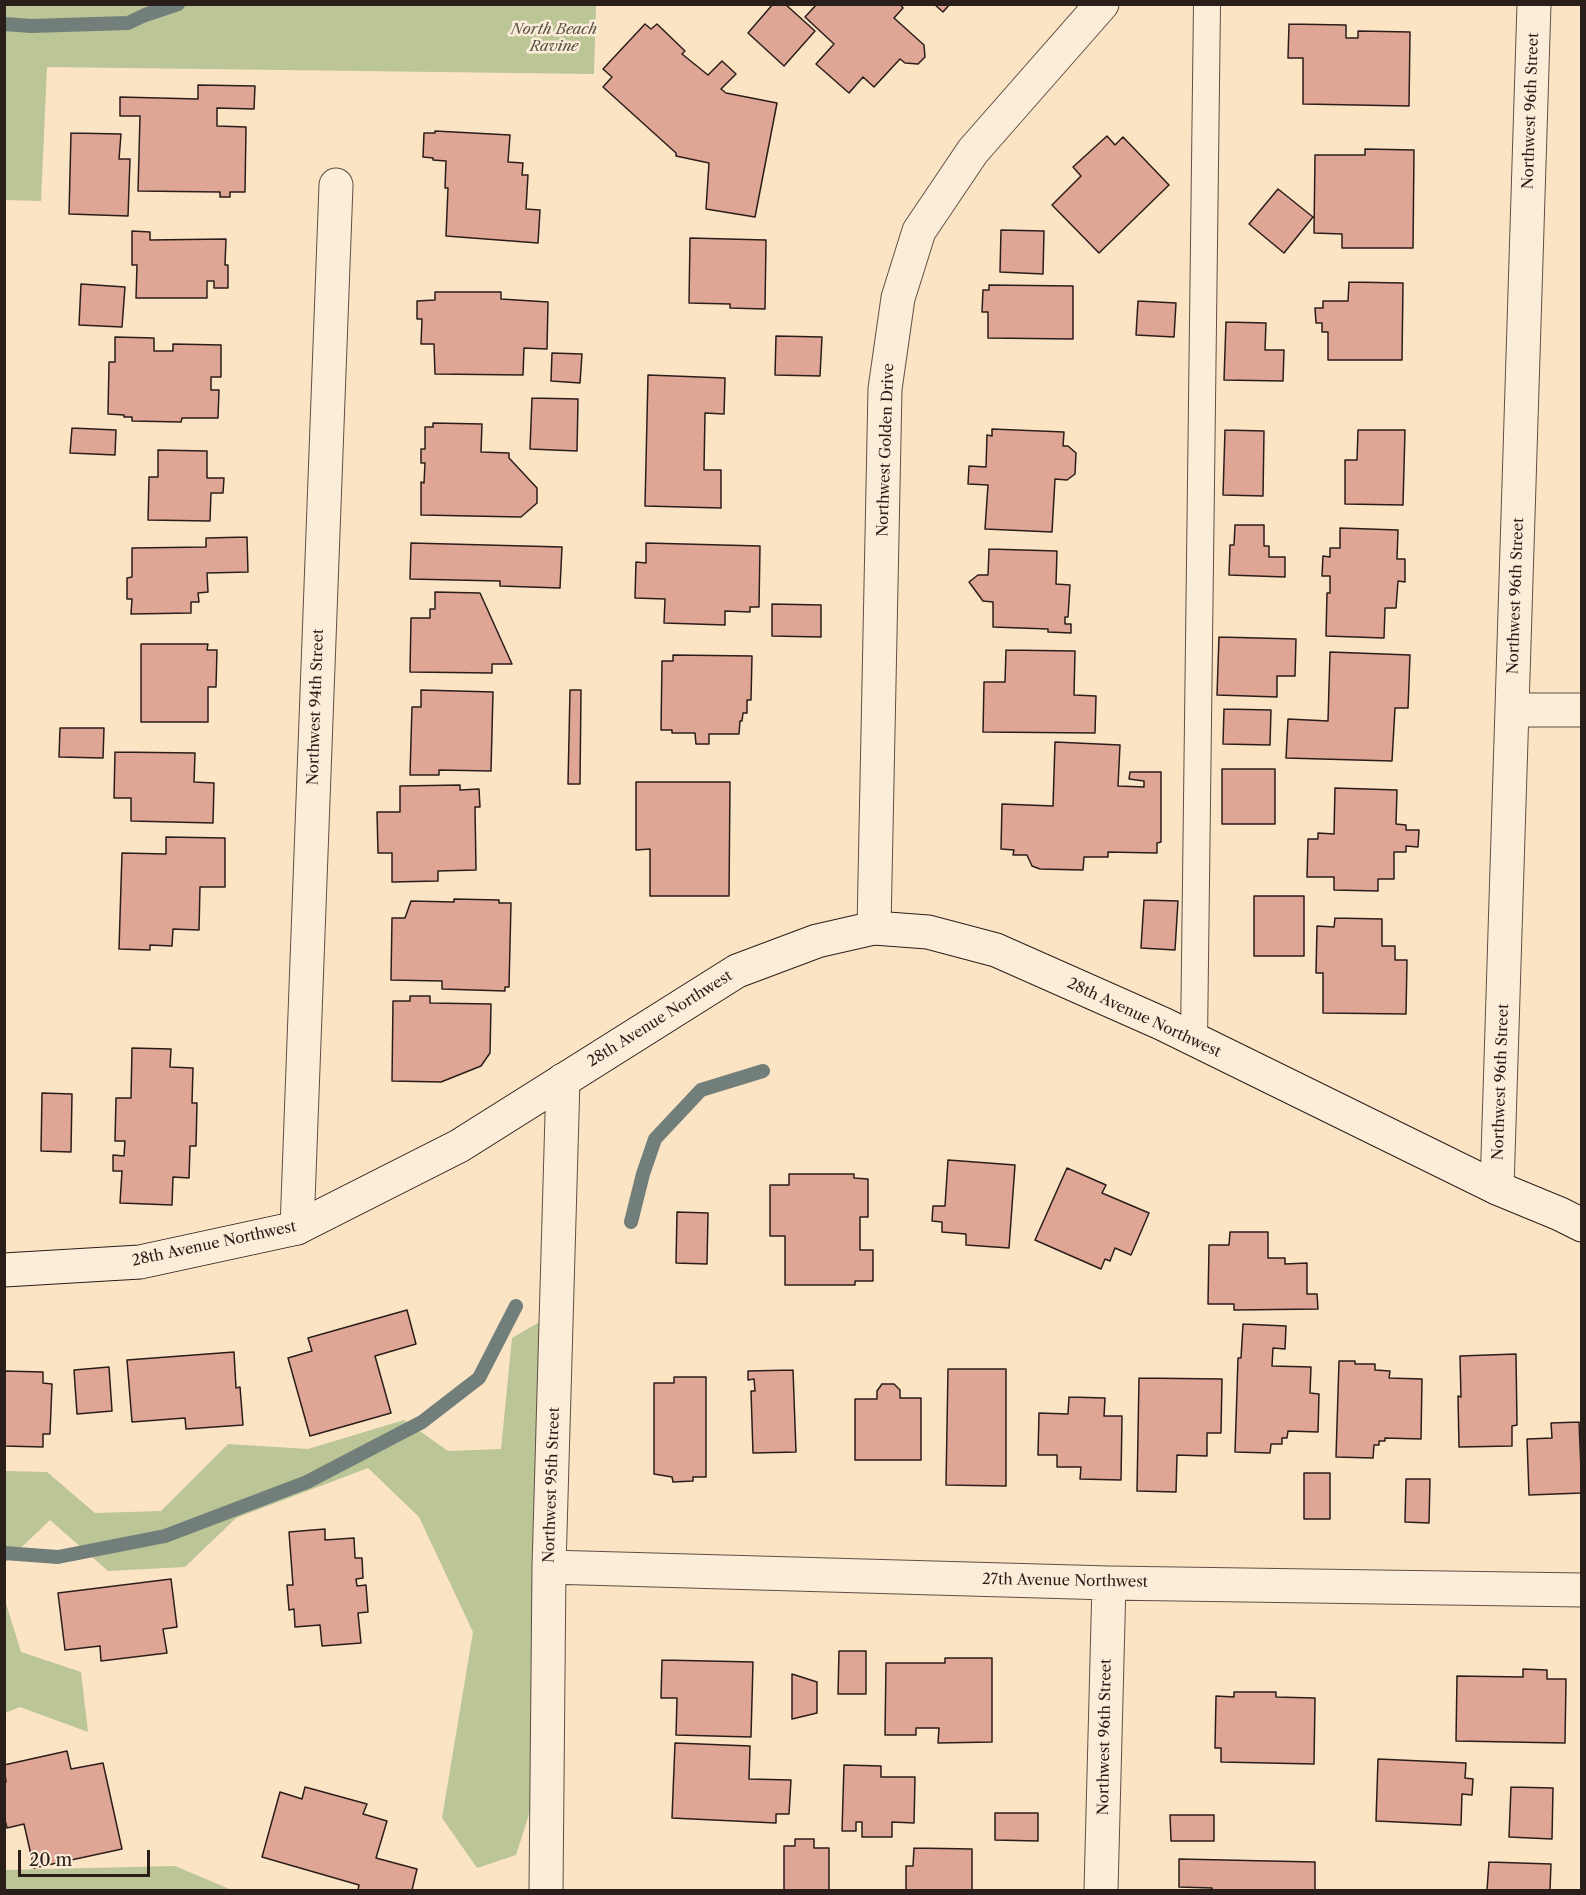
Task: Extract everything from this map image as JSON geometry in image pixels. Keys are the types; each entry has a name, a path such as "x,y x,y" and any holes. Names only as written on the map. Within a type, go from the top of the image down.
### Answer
{"street":[{"name":"Northwest Golden Drive","path":"874,928 885,389 898,298 919,231 973,151 1102,4"},
{"name":"Northwest 96th Street","path":"1497,1188 1534,4"},
{"name":"Northwest 94th Street","path":"297,1228 336,185"},
{"path":"1513,710 1581,710"},
{"name":"28th Avenue Northwest","path":"4,1270 140,1262 297,1228 459,1146 737,972 817,941 874,928 928,932 996,950 1194,1040 1497,1188 1574,1216"},
{"name":"Northwest 95th Street","path":"546,1890 549,1567 563,1080"},
{"name":"27th Avenue Northwest","path":"549,1567 1109,1583 1581,1590"},
{"name":"Northwest 96th Street","path":"1101,1890 1109,1583"}],"lane":[{"path":"1194,1040 1207,4"}],"green space":[{"name":"North Beach Ravine","path":"5,4 596,5 594,74 47,67 41,201 5,200"},
{"path":"548,1317 539,1783 516,1855 477,1868 442,1818 473,1632 419,1517 368,1468 236,1518 185,1567 108,1571 50,1520 5,1563 5,1471 47,1472 95,1513 161,1511 228,1444 308,1449 404,1420 448,1451 501,1449 512,1338"},
{"path":"4,1597 21,1652 81,1672 88,1732 20,1707 5,1713"},
{"path":"175,1866 232,1890 5,1890 5,1870"}],"building":[{"path":"773,4 785,4 815,31 784,66 748,33"},
{"path":"817,4 900,4 903,8 894,18 924,45 925,57 918,64 905,63 900,59 874,87 863,77 849,93 816,64 834,44 805,17"},
{"path":"934,4 950,4 943,12"},
{"path":"645,24 651,29 657,24 685,51 682,54 708,75 722,61 736,74 721,89 726,93 777,103 755,217 706,209 709,163 676,156 676,153 603,87 612,77 603,69"},
{"path":"1289,24 1346,25 1346,38 1358,38 1358,31 1410,32 1409,106 1303,104 1303,58 1288,58"},
{"path":"198,85 255,86 254,109 217,108 217,126 246,127 245,192 230,192 230,197 220,197 220,192 138,191 140,116 120,116 120,97 198,99"},
{"path":"435,131 510,135 508,162 523,163 522,175 528,175 526,209 540,210 538,243 446,236 448,188 445,188 446,161 423,157 424,133 435,133"},
{"path":"71,133 121,134 119,159 130,159 128,216 69,214"},
{"path":"1107,136 1115,145 1123,137 1169,185 1099,253 1052,205 1081,176 1073,167"},
{"path":"1365,149 1414,150 1413,248 1342,248 1342,234 1314,233 1315,155 1365,155"},
{"path":"1278,189 1313,217 1284,253 1249,224"},
{"path":"1001,230 1044,231 1043,274 1000,272"},
{"path":"132,231 150,232 150,240 226,239 225,265 228,265 228,288 214,288 214,281 207,281 207,298 136,298 137,265 132,265"},
{"path":"690,238 766,240 765,309 730,308 730,304 689,303"},
{"path":"1349,282 1403,283 1402,360 1328,360 1328,332 1322,332 1322,323 1316,323 1315,308 1323,308 1323,301 1348,301"},
{"path":"81,284 125,287 122,327 79,325"},
{"path":"989,285 1073,286 1073,339 988,338 988,312 982,312 983,290 989,290"},
{"path":"435,292 501,292 501,299 548,302 547,349 524,348 523,375 435,374 434,344 421,344 422,319 417,319 417,301 435,300"},
{"path":"1138,301 1176,303 1174,337 1136,335"},
{"path":"1226,322 1266,323 1265,350 1284,350 1283,381 1224,380"},
{"path":"776,336 822,337 820,376 775,375"},
{"path":"115,337 154,338 154,351 173,351 173,344 221,345 221,377 211,377 211,390 219,390 218,418 182,418 181,422 132,421 132,417 108,414 109,362 115,362"},
{"path":"552,353 582,354 580,383 551,381"},
{"path":"648,375 725,378 724,414 705,413 704,470 721,470 721,508 645,506"},
{"path":"532,398 578,399 577,451 530,449"},
{"path":"433,423 482,424 481,452 509,453 509,458 537,488 537,503 521,517 421,515 421,482 424,483 425,463 421,463 421,449 425,449 425,427 433,427"},
{"path":"72,428 116,430 115,455 70,453"},
{"path":"992,429 1064,432 1063,446 1068,446 1076,453 1075,474 1067,480 1055,479 1052,532 985,529 988,485 968,484 969,466 986,467 987,435 992,436"},
{"path":"1225,430 1264,431 1263,496 1223,495"},
{"path":"1358,430 1405,430 1403,505 1345,504 1345,460 1357,460"},
{"path":"158,450 207,451 207,478 224,478 223,493 211,493 210,521 148,520 149,477 158,477"},
{"path":"1235,525 1264,525 1264,546 1269,546 1269,557 1285,557 1285,577 1229,575 1230,545 1234,545"},
{"path":"1340,528 1398,530 1397,559 1405,559 1405,582 1398,581 1396,608 1385,608 1384,638 1326,636 1327,593 1330,593 1330,576 1322,576 1323,556 1330,557 1330,548 1340,548"},
{"path":"247,537 248,572 207,573 208,592 198,593 199,602 191,602 191,613 131,614 132,599 127,599 127,578 132,577 132,548 206,547 206,538"},
{"path":"411,543 562,547 560,588 500,586 500,581 410,579"},
{"path":"646,543 760,546 759,607 750,607 750,612 725,611 725,625 664,623 665,599 635,598 636,562 646,563"},
{"path":"989,549 1057,551 1056,584 1070,585 1068,617 1065,617 1065,624 1071,624 1071,633 1048,632 1048,629 993,627 993,602 983,601 969,582 978,575 988,575"},
{"path":"435,592 480,593 512,664 492,664 492,673 410,672 411,618 430,618 430,609 435,609"},
{"path":"772,604 821,605 821,637 772,636"},
{"path":"1219,637 1296,639 1295,676 1277,676 1277,697 1217,695"},
{"path":"141,644 208,644 207,650 217,650 216,687 208,687 208,722 141,722"},
{"path":"1006,650 1075,651 1074,695 1096,696 1095,733 983,732 984,682 1005,682"},
{"path":"1330,652 1410,655 1408,708 1395,708 1392,761 1286,758 1288,719 1328,721"},
{"path":"673,655 752,656 751,700 747,700 747,713 743,713 739,734 709,734 709,744 696,744 695,733 672,733 672,730 661,730 662,661 673,661"},
{"path":"421,690 493,692 491,771 439,770 439,775 410,775 412,707 421,707"},
{"path":"570,690 581,690 580,784 568,784"},
{"path":"1224,709 1271,710 1270,745 1223,744"},
{"path":"60,728 104,728 103,758 59,757"},
{"path":"1055,742 1120,745 1118,786 1144,787 1144,781 1129,779 1130,772 1161,772 1161,842 1157,843 1157,853 1108,852 1108,857 1084,857 1083,870 1040,869 1032,866 1027,855 1013,855 1014,850 1001,849 1002,804 1053,806"},
{"path":"115,752 195,753 194,782 214,783 213,823 131,821 131,798 114,798"},
{"path":"1222,769 1275,769 1275,824 1222,824"},
{"path":"636,782 730,782 729,896 650,896 650,849 636,850"},
{"path":"460,785 460,790 479,789 480,807 475,807 476,870 438,871 438,881 392,882 392,853 378,853 377,812 400,812 400,786"},
{"path":"1335,788 1397,790 1396,824 1406,825 1406,830 1419,830 1418,847 1406,846 1406,852 1394,852 1394,879 1378,879 1378,891 1334,890 1334,877 1307,877 1308,839 1318,839 1318,833 1334,834"},
{"path":"166,837 225,838 225,887 200,887 199,930 173,929 172,946 150,945 150,950 119,949 122,853 166,854"},
{"path":"1254,896 1304,896 1304,956 1254,956"},
{"path":"454,899 499,900 499,903 511,903 509,987 505,987 505,991 442,989 442,981 391,980 392,918 405,918 411,901 454,902"},
{"path":"1144,900 1178,901 1175,950 1141,948"},
{"path":"1335,918 1382,919 1382,946 1395,946 1395,960 1407,960 1406,1014 1323,1013 1323,973 1316,973 1317,926 1334,927"},
{"path":"410,996 430,996 430,1003 491,1004 490,1053 481,1066 441,1082 392,1081 393,1001 410,1001"},
{"path":"132,1048 171,1049 170,1067 193,1068 192,1103 197,1103 196,1146 190,1146 189,1178 173,1177 172,1205 120,1203 122,1171 113,1171 113,1155 124,1156 125,1141 115,1141 116,1098 131,1098"},
{"path":"42,1093 72,1094 71,1152 41,1151"},
{"path":"948,1160 1015,1165 1009,1248 966,1245 966,1234 942,1232 942,1222 932,1221 933,1206 945,1206"},
{"path":"1067,1168 1106,1185 1102,1193 1149,1213 1131,1255 1115,1248 1110,1261 1105,1259 1101,1269 1035,1240"},
{"path":"789,1174 854,1174 854,1178 868,1179 868,1217 860,1217 860,1250 873,1250 873,1281 855,1281 855,1285 785,1285 785,1236 770,1236 770,1185 789,1185"},
{"path":"677,1212 708,1213 707,1264 676,1263"},
{"path":"1230,1232 1268,1232 1268,1258 1285,1258 1285,1264 1307,1263 1307,1294 1317,1294 1318,1309 1234,1310 1234,1304 1208,1304 1209,1245 1229,1245"},
{"path":"407,1310 416,1344 375,1356 391,1413 310,1436 288,1358 312,1351 308,1338"},
{"path":"1243,1324 1286,1326 1285,1349 1273,1348 1272,1366 1311,1367 1310,1393 1319,1394 1318,1432 1288,1431 1287,1438 1282,1438 1282,1444 1271,1444 1270,1453 1235,1452 1238,1358 1241,1358"},
{"path":"234,1352 236,1388 240,1387 243,1425 186,1429 185,1418 132,1422 127,1360"},
{"path":"1516,1354 1517,1425 1512,1426 1512,1446 1459,1447 1460,1356"},
{"path":"1339,1361 1375,1364 1375,1370 1390,1371 1389,1378 1422,1379 1421,1439 1385,1438 1385,1441 1379,1441 1379,1445 1374,1445 1373,1458 1336,1457"},
{"path":"109,1367 112,1411 77,1414 74,1370"},
{"path":"948,1369 1006,1369 1006,1486 946,1485"},
{"path":"793,1370 796,1452 753,1453 751,1391 755,1391 754,1379 748,1380 748,1371"},
{"path":"4,1371 43,1372 43,1383 52,1384 50,1434 43,1434 43,1447 4,1446"},
{"path":"674,1377 706,1377 706,1477 693,1477 693,1481 673,1482 672,1477 654,1474 654,1383 674,1383"},
{"path":"1139,1378 1222,1379 1221,1433 1207,1433 1207,1456 1177,1455 1176,1492 1137,1491"},
{"path":"882,1384 894,1384 900,1390 900,1398 921,1398 921,1460 855,1460 855,1399 877,1399 877,1391"},
{"path":"1069,1397 1105,1398 1104,1416 1122,1416 1121,1480 1080,1479 1081,1467 1057,1467 1057,1455 1038,1455 1039,1413 1068,1414"},
{"path":"1579,1422 1582,1493 1529,1495 1527,1439 1552,1438 1551,1423"},
{"path":"1304,1473 1330,1473 1330,1519 1304,1519"},
{"path":"1406,1479 1430,1479 1429,1523 1405,1522"},
{"path":"325,1529 325,1540 354,1538 355,1558 362,1558 363,1578 356,1579 357,1586 366,1585 368,1612 358,1613 361,1643 322,1646 320,1625 295,1627 294,1609 289,1610 287,1585 293,1585 289,1532"},
{"path":"171,1579 177,1627 163,1629 167,1653 101,1661 100,1646 65,1650 58,1593"},
{"path":"839,1651 866,1651 866,1694 838,1694"},
{"path":"945,1658 992,1658 992,1742 938,1743 939,1728 916,1728 916,1735 885,1735 886,1663 945,1663"},
{"path":"662,1660 753,1662 751,1737 676,1735 677,1698 661,1698"},
{"path":"1523,1669 1547,1670 1547,1679 1566,1679 1565,1743 1456,1741 1457,1676 1523,1677"},
{"path":"792,1674 817,1682 817,1713 792,1719"},
{"path":"1234,1692 1276,1692 1276,1697 1315,1698 1314,1764 1221,1762 1221,1748 1215,1748 1216,1696 1234,1697"},
{"path":"675,1743 750,1746 749,1779 791,1780 789,1814 776,1814 776,1823 672,1818"},
{"path":"67,1751 71,1769 103,1763 122,1849 34,1868 24,1824 7,1828 4,1816 4,1782 6,1782 4,1765"},
{"path":"1378,1759 1466,1763 1465,1778 1473,1779 1472,1795 1462,1794 1461,1825 1376,1821"},
{"path":"844,1765 881,1766 881,1777 915,1777 914,1823 892,1822 892,1837 862,1837 862,1822 856,1822 856,1831 842,1831"},
{"path":"305,1787 367,1804 363,1814 387,1821 376,1858 417,1869 412,1890 358,1890 359,1885 262,1857 280,1792 302,1799"},
{"path":"1511,1787 1553,1788 1552,1839 1509,1837"},
{"path":"995,1813 1038,1813 1038,1841 995,1840"},
{"path":"1170,1815 1214,1815 1214,1841 1171,1841"},
{"path":"795,1839 814,1839 814,1848 829,1848 829,1890 784,1890 784,1846 795,1846"},
{"path":"914,1848 972,1849 972,1890 906,1890 906,1866 913,1866"},
{"path":"1179,1859 1315,1862 1315,1890 1212,1890 1212,1888 1179,1887"},
{"path":"1489,1862 1551,1864 1550,1890 1487,1890"}],"waterway":[{"path":"4,24 31,26 128,23 178,4"},
{"path":"631,1222 643,1174 655,1139 701,1090 763,1071"},
{"path":"4,1553 58,1557 165,1536 307,1482 422,1422 479,1378 516,1306"}]}
